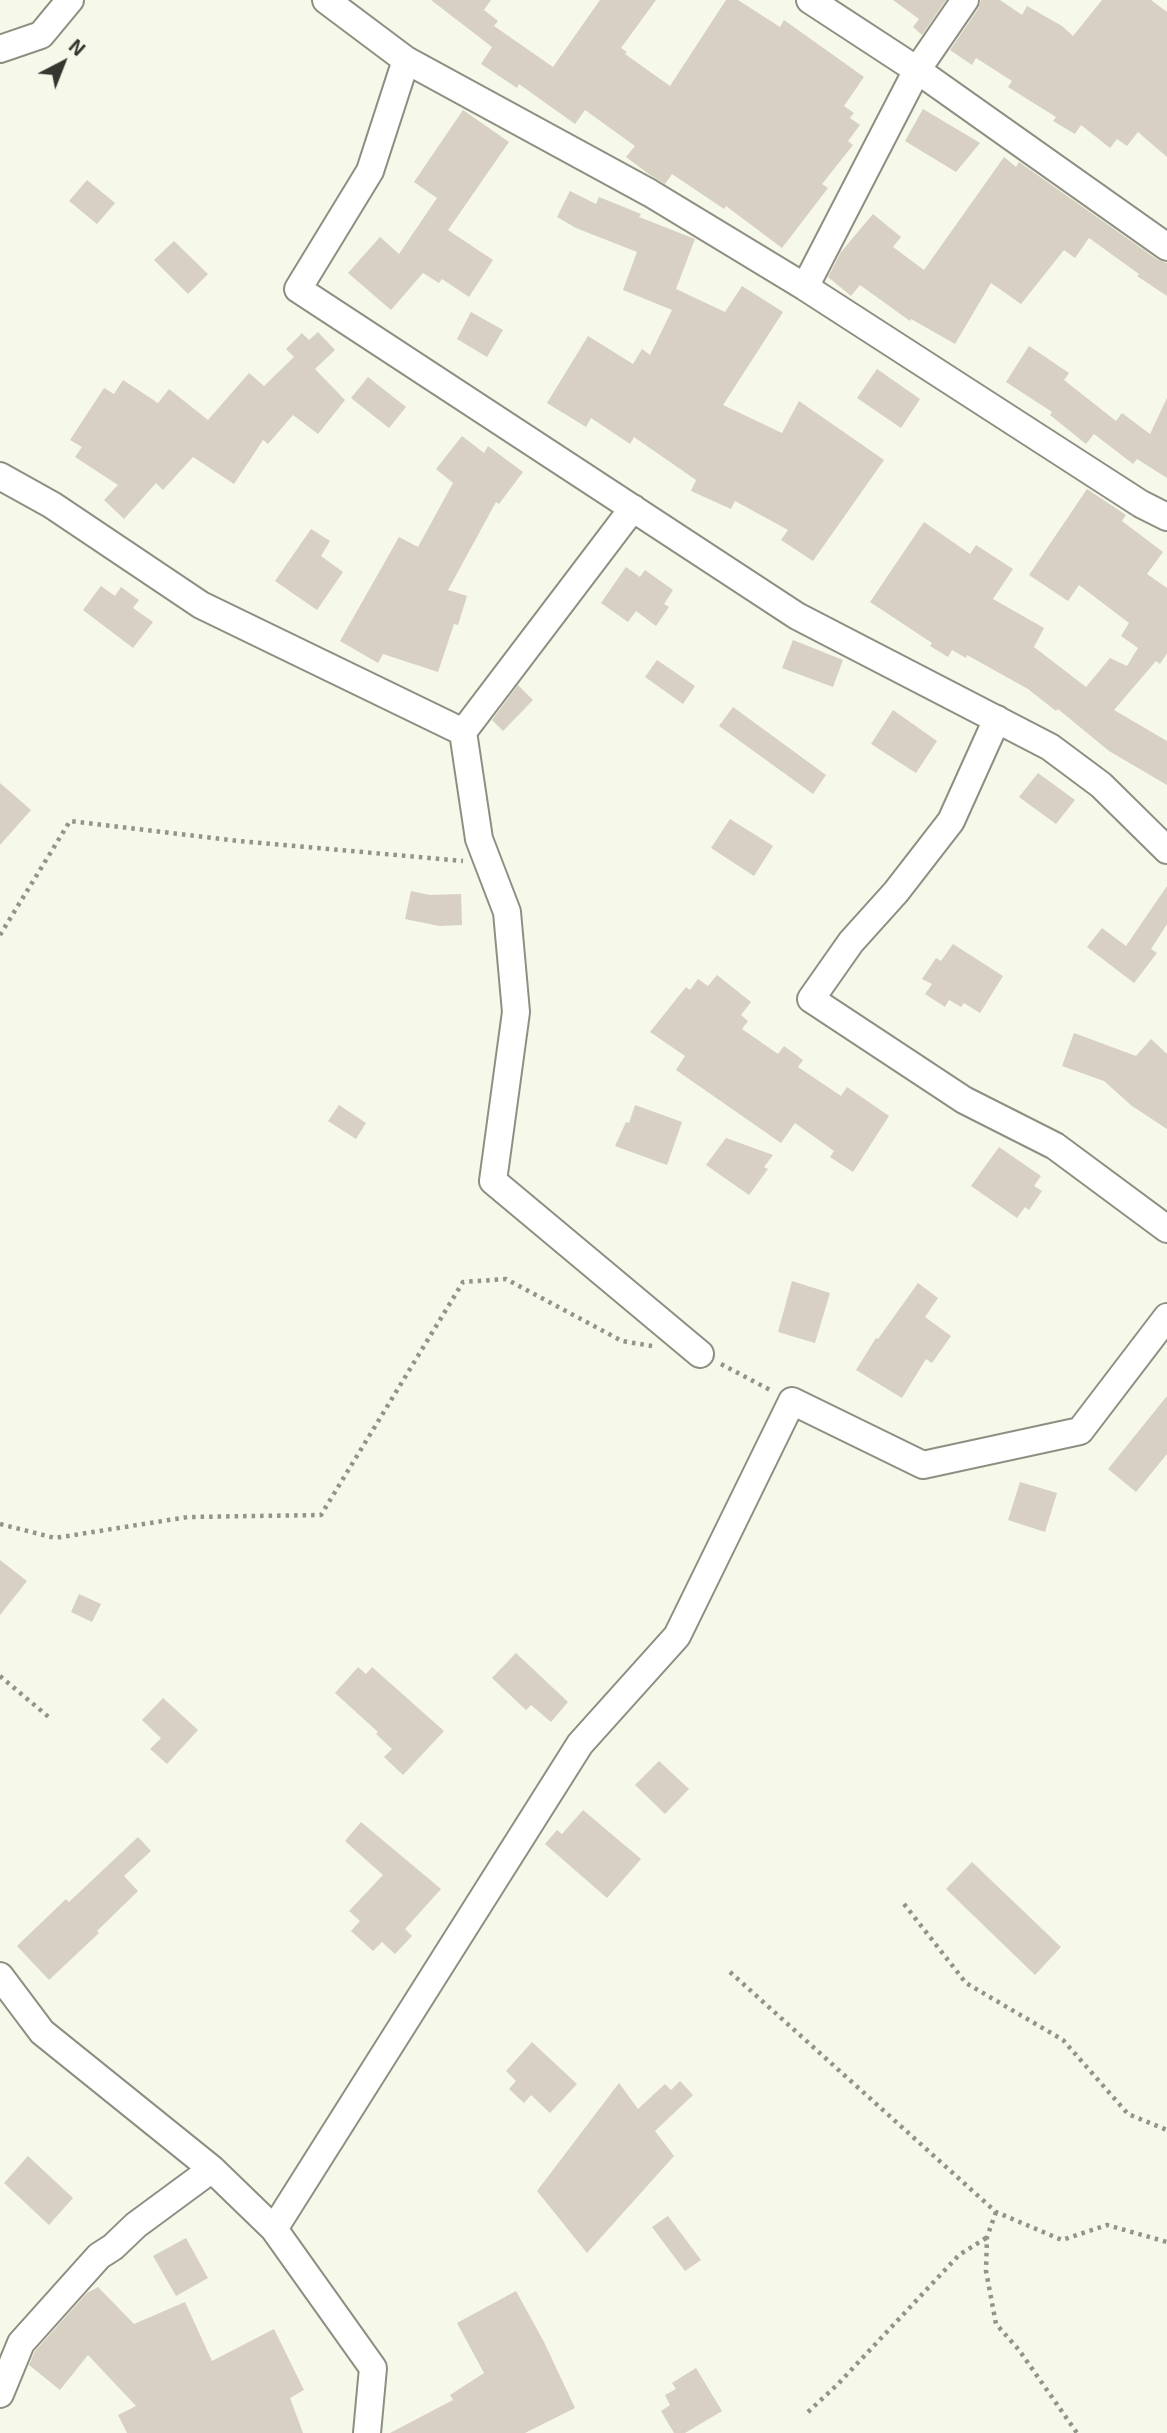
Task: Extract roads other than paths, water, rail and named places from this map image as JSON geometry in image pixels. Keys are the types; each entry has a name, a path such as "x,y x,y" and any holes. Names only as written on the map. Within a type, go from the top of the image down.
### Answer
{"street":[{"path":"0,49 41,36 70,0"},
{"path":"326,0 406,60 650,193 805,287 1141,504 1167,517"},
{"path":"810,0 916,70 1167,247"},
{"path":"805,287 916,70 965,0"},
{"path":"406,60 370,171 298,289 797,615 1050,747 1101,785 1167,850"},
{"path":"0,476 52,505 201,605 463,732"},
{"path":"633,508 463,732 479,839 507,912 516,1012 493,1181 700,1354"},
{"path":"997,719 951,821 896,892 851,942 811,999 964,1100 1055,1146 1167,1229"},
{"path":"274,2229 580,1744 677,1636 792,1401 923,1465 1080,1431 1167,1317"},
{"path":"0,1976 42,2032 212,2169 274,2229 373,2368 367,2433"},
{"path":"0,2394 10,2341 99,2256 212,2169"}]}
